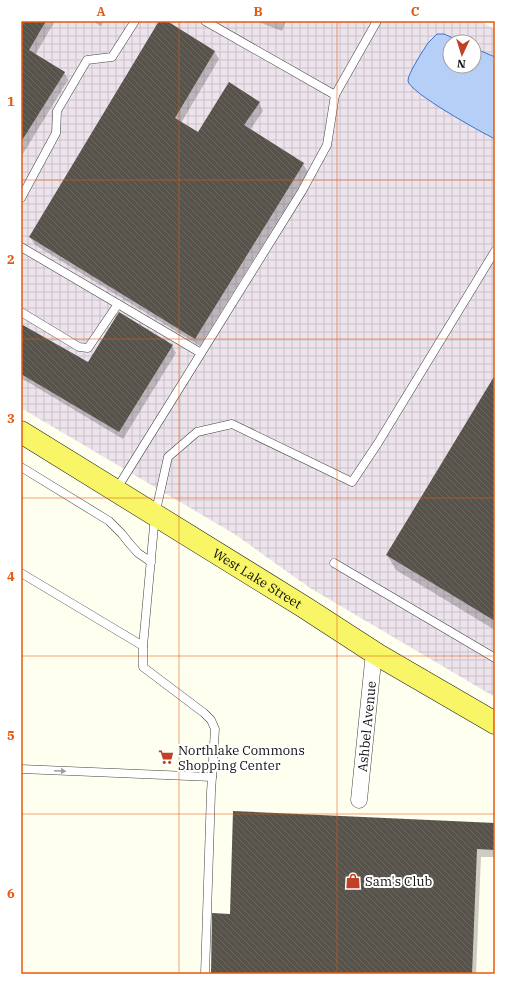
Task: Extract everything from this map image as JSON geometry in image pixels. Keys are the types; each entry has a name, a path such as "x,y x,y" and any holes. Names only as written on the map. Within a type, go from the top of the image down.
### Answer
{"main road":[{"name":"West Lake Street","path":"21,432 374,652 495,723"}],"street":[{"name":"Ashbel Avenue","path":"359,800 374,652"}],"lane":[{"path":"21,198 56,133 57,111 86,60 112,57 135,21"},
{"path":"205,21 335,95"},
{"path":"115,490 302,191 327,145 335,95 378,21"},
{"path":"21,247 201,353"},
{"path":"205,974 215,729 211,720 196,706 143,667 143,646 155,515 168,457 197,432 232,424 352,482 378,443 495,250"},
{"path":"21,312 79,347 88,348 118,304"},
{"path":"21,467 109,521 138,553 151,562"},
{"path":"334,562 495,658"},
{"path":"21,573 143,646"},
{"path":"21,769 212,777"}],"shaded area":[{"path":"21,21 480,21 495,29 495,697 310,588 236,535 21,408"}],"water":[{"path":"437,34 442,34 442,74 482,74 482,51 495,57 495,139 433,103 412,87 408,81 408,78 428,43"}],"building":[{"path":"21,21 46,21 29,50 65,72 21,142"},
{"path":"159,21 167,21 215,51 175,118 198,132 229,82 260,102 244,125 304,163 195,339 29,237"},
{"path":"119,312 173,345 119,432 21,374 21,324 88,362"},
{"path":"495,375 495,621 386,555"},
{"name":"Sam's Club","path":"233,811 495,823 495,850 477,849 472,974 211,974 212,913 230,914"}],"place":[{"name":"Northlake Commons Shopping Center","path":"166,757"},
{"name":"Sam's Club","path":"353,881"}]}
